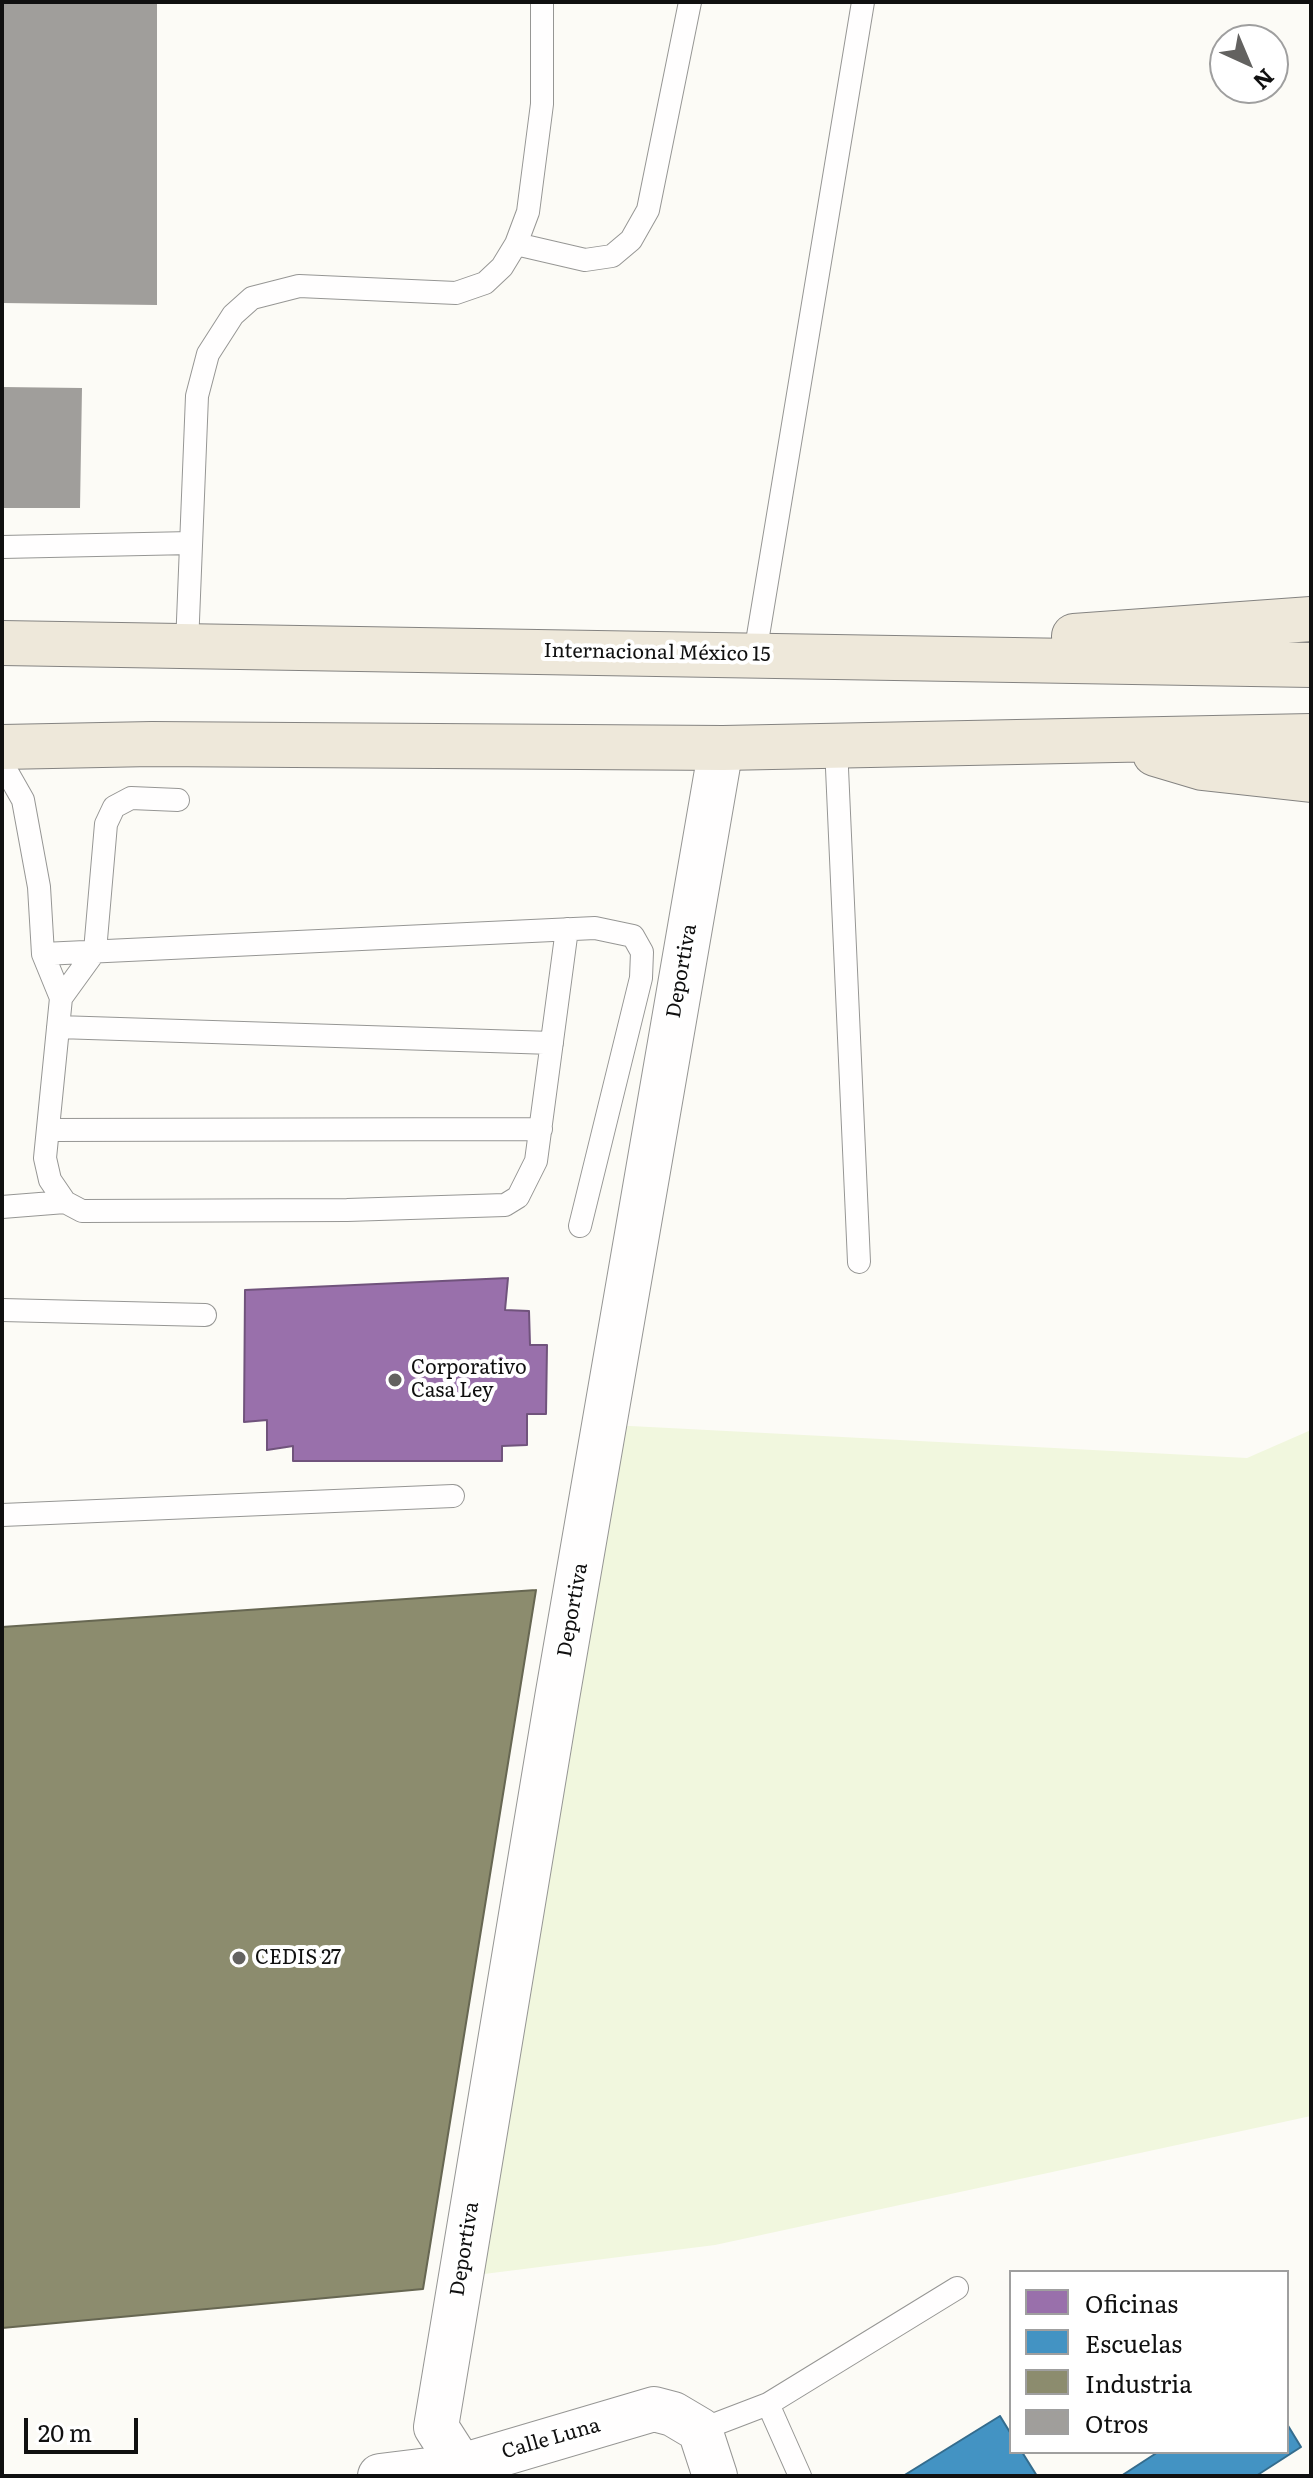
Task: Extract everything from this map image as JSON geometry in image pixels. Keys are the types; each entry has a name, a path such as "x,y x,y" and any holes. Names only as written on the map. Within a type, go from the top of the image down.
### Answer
{"main road":[{"path":"909,657 982,641 1311,619"},
{"name":"Internacional México 15","path":"2,643 1311,665"},
{"path":"2,747 152,744 723,748 1311,736"},
{"path":"1110,741 1202,768 1311,780"}],"street":[{"name":"Deportiva","path":"463,2471 436,2427 560,1682 723,748"},
{"name":"Calle Luna","path":"380,2476 463,2471 654,2409 687,2422"},
{"path":"687,2422 715,2476"}],"lane":[{"path":"187,645 197,396 208,354 233,315 252,298 299,286 456,293 485,283 502,267 516,244 528,212 542,104 542,2"},
{"path":"516,244 585,260 612,256 631,240 648,210 690,2"},
{"path":"755,654 863,2"},
{"path":"2,547 191,543"},
{"path":"836,746 859,1262"},
{"path":"2,763 23,800 39,887 43,954 61,998 45,1158 50,1180 65,1202 82,1211 505,1205 518,1197 536,1161 567,929"},
{"path":"61,998 95,951 106,824 114,807 131,798 178,800"},
{"path":"43,954 595,928 633,936 642,952 641,978 580,1226"},
{"path":"58,1027 552,1043"},
{"path":"48,1130 541,1129"},
{"path":"2,1207 65,1202"},
{"path":"2,1310 205,1315"},
{"path":"2,1515 453,1496"},
{"path":"687,2422 768,2404 957,2288"},
{"path":"768,2404 800,2476"}],"green space":[{"path":"611,1425 1247,1458 1311,1430 1311,2116 715,2245 484,2274"}],"building: Oficinas":[{"name":"Corporativo Casa Ley","path":"508,1278 505,1310 529,1311 530,1345 547,1345 546,1414 527,1414 527,1445 502,1446 502,1461 293,1461 293,1446 267,1450 267,1420 244,1422 245,1290"}],"building: Escuelas":[{"path":"1000,2416 1009,2431 1009,2454 1023,2454 1037,2476 903,2476"},
{"path":"1289,2427 1301,2447 1256,2476 1121,2476 1155,2454 1289,2454"}],"building: Industria":[{"name":"CEDIS 27","path":"536,1590 423,2289 2,2328 2,1627"}],"building: Otros":[{"path":"2,2 157,2 157,305 2,303"},
{"path":"2,387 82,388 80,508 2,508"}],"place":[{"name":"Corporativo Casa Ley","path":"395,1380"},
{"name":"CEDIS 27","path":"239,1958"}]}
